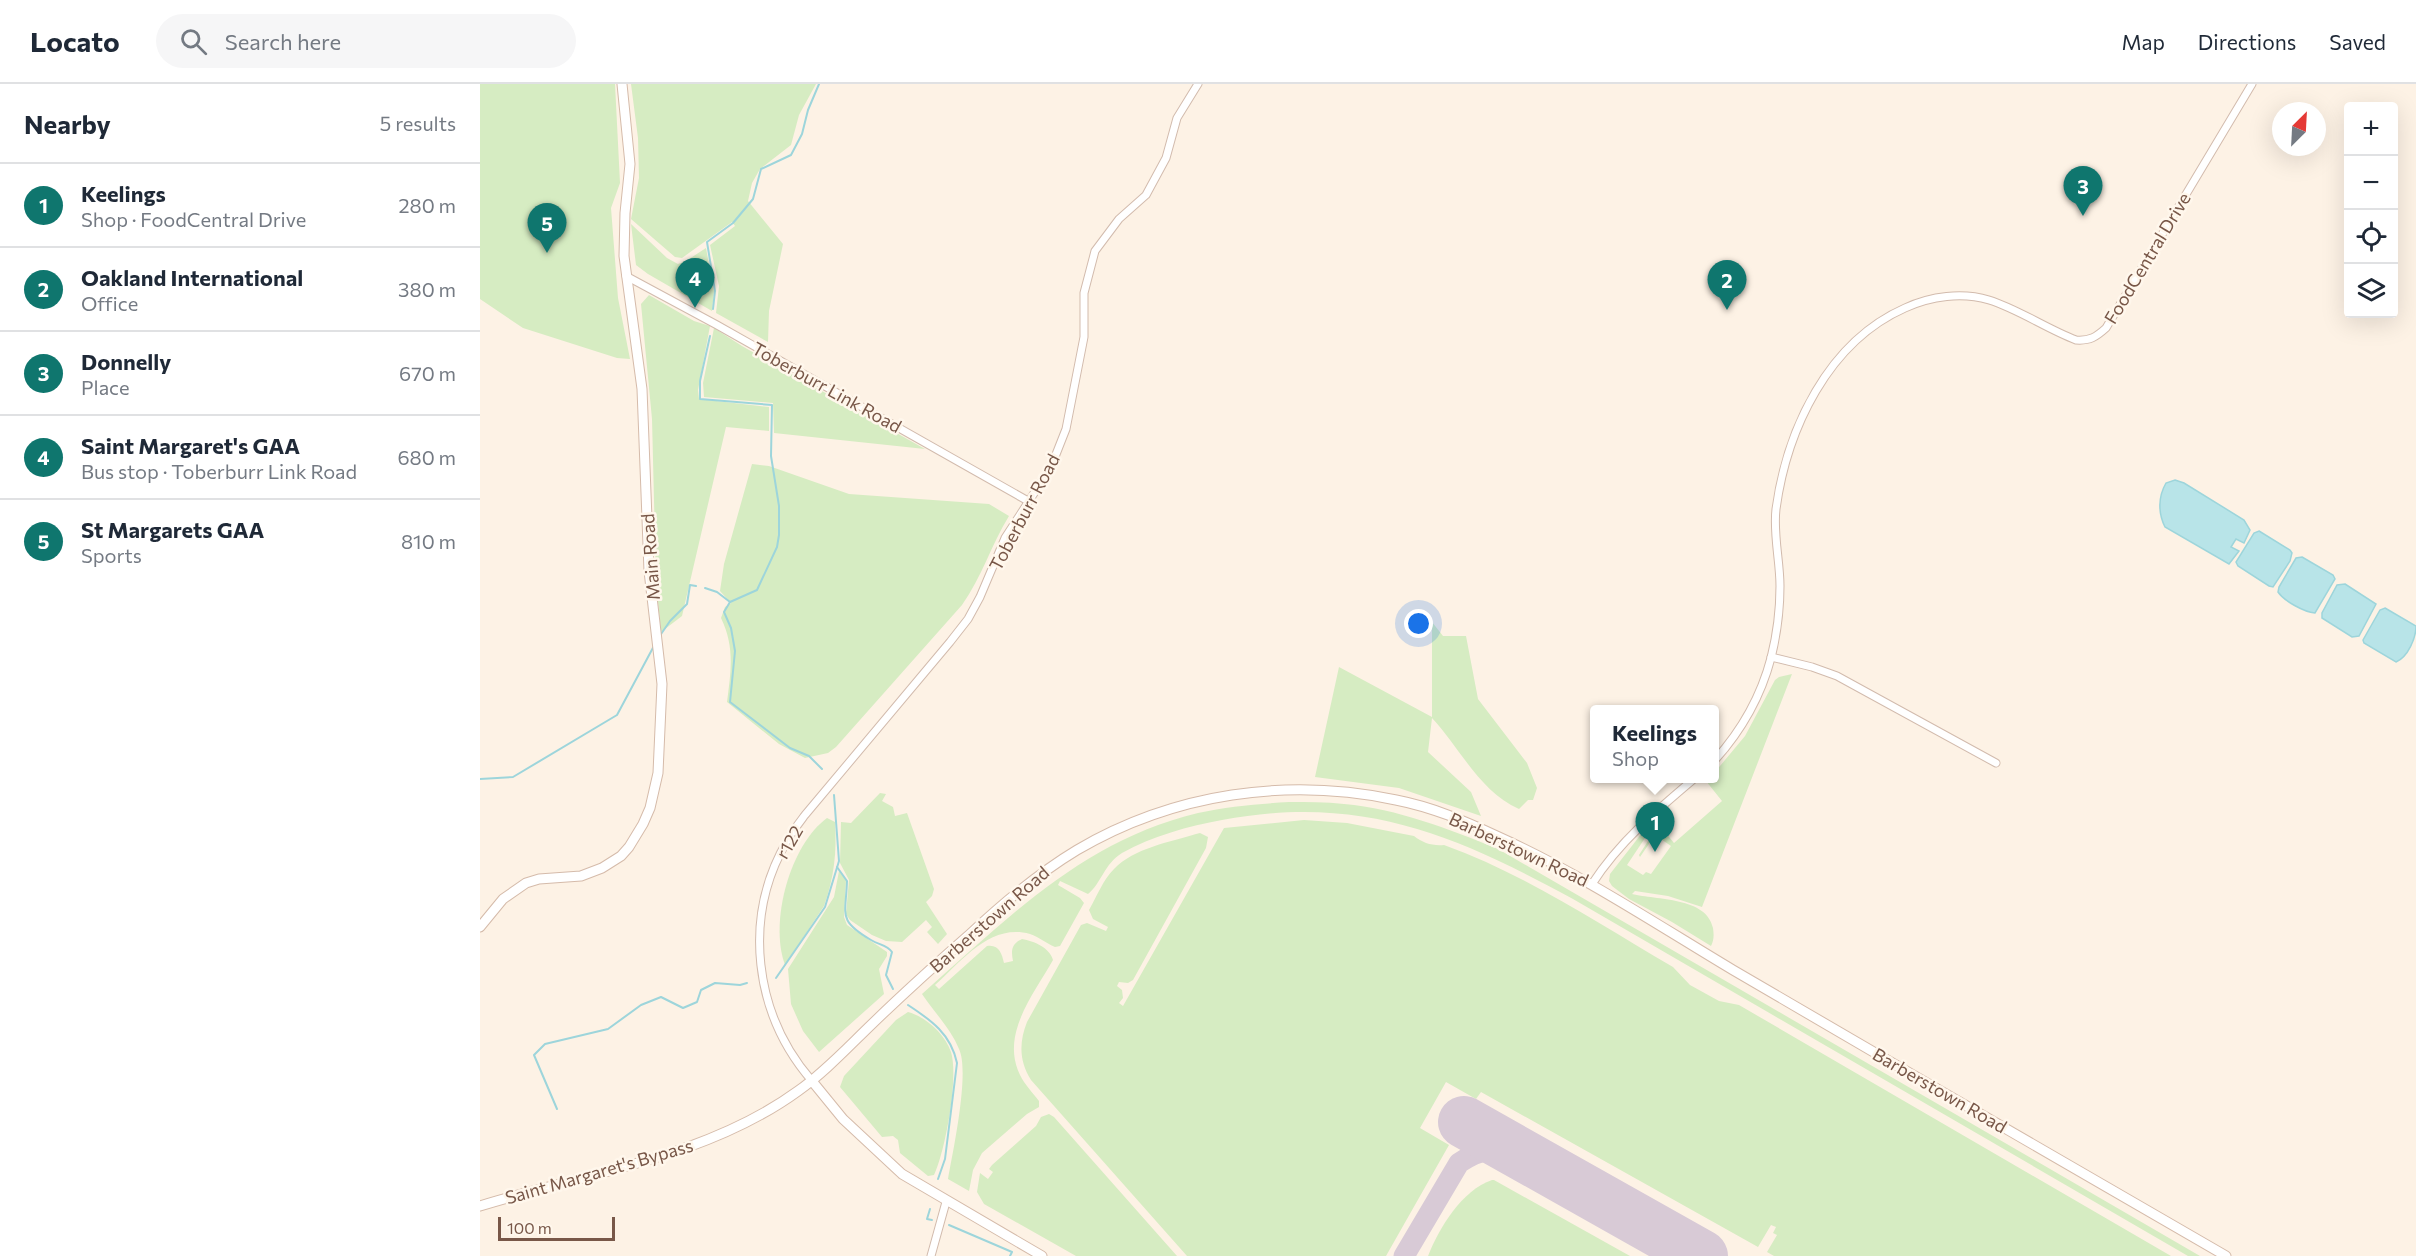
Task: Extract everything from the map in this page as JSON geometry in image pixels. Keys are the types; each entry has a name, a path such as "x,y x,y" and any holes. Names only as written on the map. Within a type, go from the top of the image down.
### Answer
{"main road":[{"name":"Main Road","path":"480,927 514,890 539,879 581,876 602,868 621,856 637,836 650,808 658,772 662,684 649,571 642,389 626,276 624,236 630,164 622,84"},
{"name":"Barberstown Road","path":"812,1081 908,990 1034,878 1103,835 1133,821 1200,800 1232,794 1288,789 1359,793 1400,800 1466,822 1533,852 1592,884 1754,982 2226,1256"},
{"path":"812,1081 866,1143 902,1174 946,1202 1042,1256"},
{"name":"Saint Margaret's Bypass","path":"480,1206 689,1146 764,1113 812,1081"}],"street":[{"name":"Toberburr Road","path":"950,642 968,619 980,597 1005,538 1051,466 1066,429 1084,337 1084,292 1095,251 1119,219 1146,195 1166,158 1177,118 1198,84"},
{"name":"FoodCentral Drive","path":"1719,756 1749,712 1760,689 1779,623 1780,585 1776,511 1785,462 1806,410 1839,357 1857,338 1895,312 1922,300 1951,296 1989,300 2076,340 2086,341 2096,337 2106,328 2252,84"},
{"name":"Toberburr Link Road","path":"626,276 1028,501"},
{"name":"r122","path":"812,1081 785,1044 768,1005 761,976 759,944 763,904 772,873 787,841 805,815 950,642"},
{"path":"1771,657 1837,676 1996,763"},
{"path":"1592,884 1617,849 1689,783"},
{"path":"931,1256 946,1202"}],"green space":[{"path":"480,84 615,84 620,183 611,208 618,298 630,359 617,358 523,328 480,299"},
{"path":"631,84 816,84 799,115 791,145 760,169 752,183 748,201 783,244 769,311 768,342 716,313 719,286 710,245 735,226 732,222 682,258 675,257 631,219 639,178 638,138"},
{"path":"631,224 667,258 678,264 706,248 714,291 712,311 636,265"},
{"path":"649,295 694,321 710,326 698,390 699,399 769,407 769,431 726,427 682,616 661,632 656,581 652,419 641,304"},
{"path":"714,328 925,449 774,433 773,403 704,397 703,383"},
{"path":"752,464 769,466 849,494 989,504 1009,516 962,605 836,747 828,753 805,758 779,744 727,702 731,669 730,649 721,618 725,607 731,603 720,591 724,564"},
{"path":"1432,622 1443,636 1466,636 1478,699 1527,763 1537,788 1533,800 1528,800 1519,809 1493,792 1482,781 1432,718 1428,752 1471,792 1481,816 1399,788 1315,777 1339,667 1432,717"},
{"path":"1792,674 1702,907 1668,896 1635,891 1632,894 1679,902 1701,910 1709,918 1713,928 1714,937 1711,946 1629,899 1612,886 1609,881 1610,874 1642,833 1645,838 1627,865 1643,875 1646,872 1651,874 1671,846 1655,835 1640,857 1639,855 1650,838 1649,828 1656,821 1674,843 1722,801 1708,783 1719,783 1719,767 1745,736 1775,680"},
{"path":"880,793 886,794 882,801 893,807 895,816 907,813 934,889 932,896 926,902 947,934 938,944 927,932 932,927 926,920 902,942 886,941 872,935 850,920 846,914 849,880 840,863 841,822 851,823"},
{"path":"1289,802 1337,803 1384,810 1442,827 1498,849 2200,1256 2188,1256 1573,899 1529,876 1446,839 1405,825 1362,816 1318,812 1272,813 1222,820 1171,832 1134,847 1122,853 1111,863 1088,894 1060,881 1058,885 1080,898 1084,903 1060,946 1055,947 1030,934 1016,932 1002,934 989,939 966,955 935,985 939,989 987,946 997,948 1004,963 1013,961 1012,951 1016,943 1022,939 1027,940 1049,952 1053,960 1022,1015 1014,1045 1015,1060 1020,1075 1039,1101 1039,1107 1027,1114 982,1153 973,1170 969,1191 948,1179 960,1112 962,1060 952,1034 922,994 985,938 1016,911 1048,886 1082,863 1118,843 1156,826 1198,813 1232,807"},
{"path":"827,818 835,822 836,833 834,865 827,896 824,906 785,965 780,928 786,886 803,846 814,830"},
{"path":"1304,820 1347,823 1414,836 1428,844 1444,845 1504,870 1673,967 1690,985 1719,1001 1739,1005 2171,1256 1774,1256 1767,1252 1777,1235 1773,1233 1776,1227 1771,1225 1758,1247 1481,1092 1476,1099 1446,1082 1420,1128 1449,1145 1386,1256 1187,1256 1031,1080 1022,1059 1024,1029 1081,925 1087,923 1106,931 1108,927 1093,919 1089,910 1100,888 1122,862 1164,843 1200,833 1208,837 1206,848 1133,980 1128,983 1119,982 1117,986 1122,990 1123,998 1119,1003 1123,1006 1224,828"},
{"path":"839,871 846,880 844,917 847,925 887,952 879,969 884,994 819,1052 803,1031 791,1004 788,969 834,897"},
{"path":"908,1012 915,1014 940,1033 951,1052 953,1064 952,1096 946,1133 934,1175 928,1176 900,1153 898,1140 893,1136 882,1137 840,1087 844,1076 896,1020"},
{"path":"1049,1114 1177,1256 1076,1256 984,1204 977,1192 980,1173 988,1179 993,1172 989,1169 992,1165 1036,1126 1041,1117"},
{"path":"1492,1180 1630,1256 1428,1256 1445,1222 1461,1201 1481,1185"}],"water":[{"path":"2175,480 2184,483 2244,520 2250,530 2244,543 2236,539 2231,547 2239,551 2229,564 2165,527 2160,511 2161,494 2166,483"},
{"path":"2259,531 2292,553 2290,561 2273,587 2238,566 2236,562 2254,533"},
{"path":"2302,557 2333,575 2335,579 2315,613 2295,606 2278,592 2296,558"},
{"path":"2345,584 2376,604 2359,636 2352,637 2322,618 2322,613 2337,585"},
{"path":"2385,608 2416,626 2411,647 2396,662 2364,643 2363,640 2380,610"}],"waterway":[{"path":"713,309 715,291 707,242 733,223 753,199 761,169 791,155 802,134 808,110 819,84"},
{"path":"710,336 700,381 700,399 772,405 771,456 779,506 777,547 757,590 730,602 724,612 731,628 735,651 730,702 790,748 809,756 822,769"},
{"path":"659,637 670,621 687,604 690,585 696,586"},
{"path":"705,588 717,592 730,602"},
{"path":"480,779 513,777 617,715 655,644"},
{"path":"776,978 825,907 839,861 834,795"},
{"path":"837,867 847,881 845,909 848,922 860,933 892,952 886,975 893,989"},
{"path":"557,1109 534,1055 545,1044 608,1029 641,1005 661,997 683,1008 697,1002 701,990 715,983 740,985 747,983"},
{"path":"908,1005 925,1016 945,1036 957,1063 945,1159 938,1179"},
{"path":"930,1209 927,1219 932,1220"},
{"path":"949,1225 1012,1252 1010,1256"}],"taxiway":[{"path":"1404,1256 1459,1163 1475,1154 1490,1150 1523,1155"},
{"path":"1683,1245 1695,1256"}],"runway":[{"path":"1464,1122 1702,1256"}],"place":[{"name":"Donnelly","path":"2083,216"},
{"name":"St Margarets GAA","path":"547,253"},
{"name":"Saint Margaret's GAA","path":"695,308"},
{"name":"Oakland International","path":"1727,310"},
{"name":"Keelings","path":"1655,852"}]}
